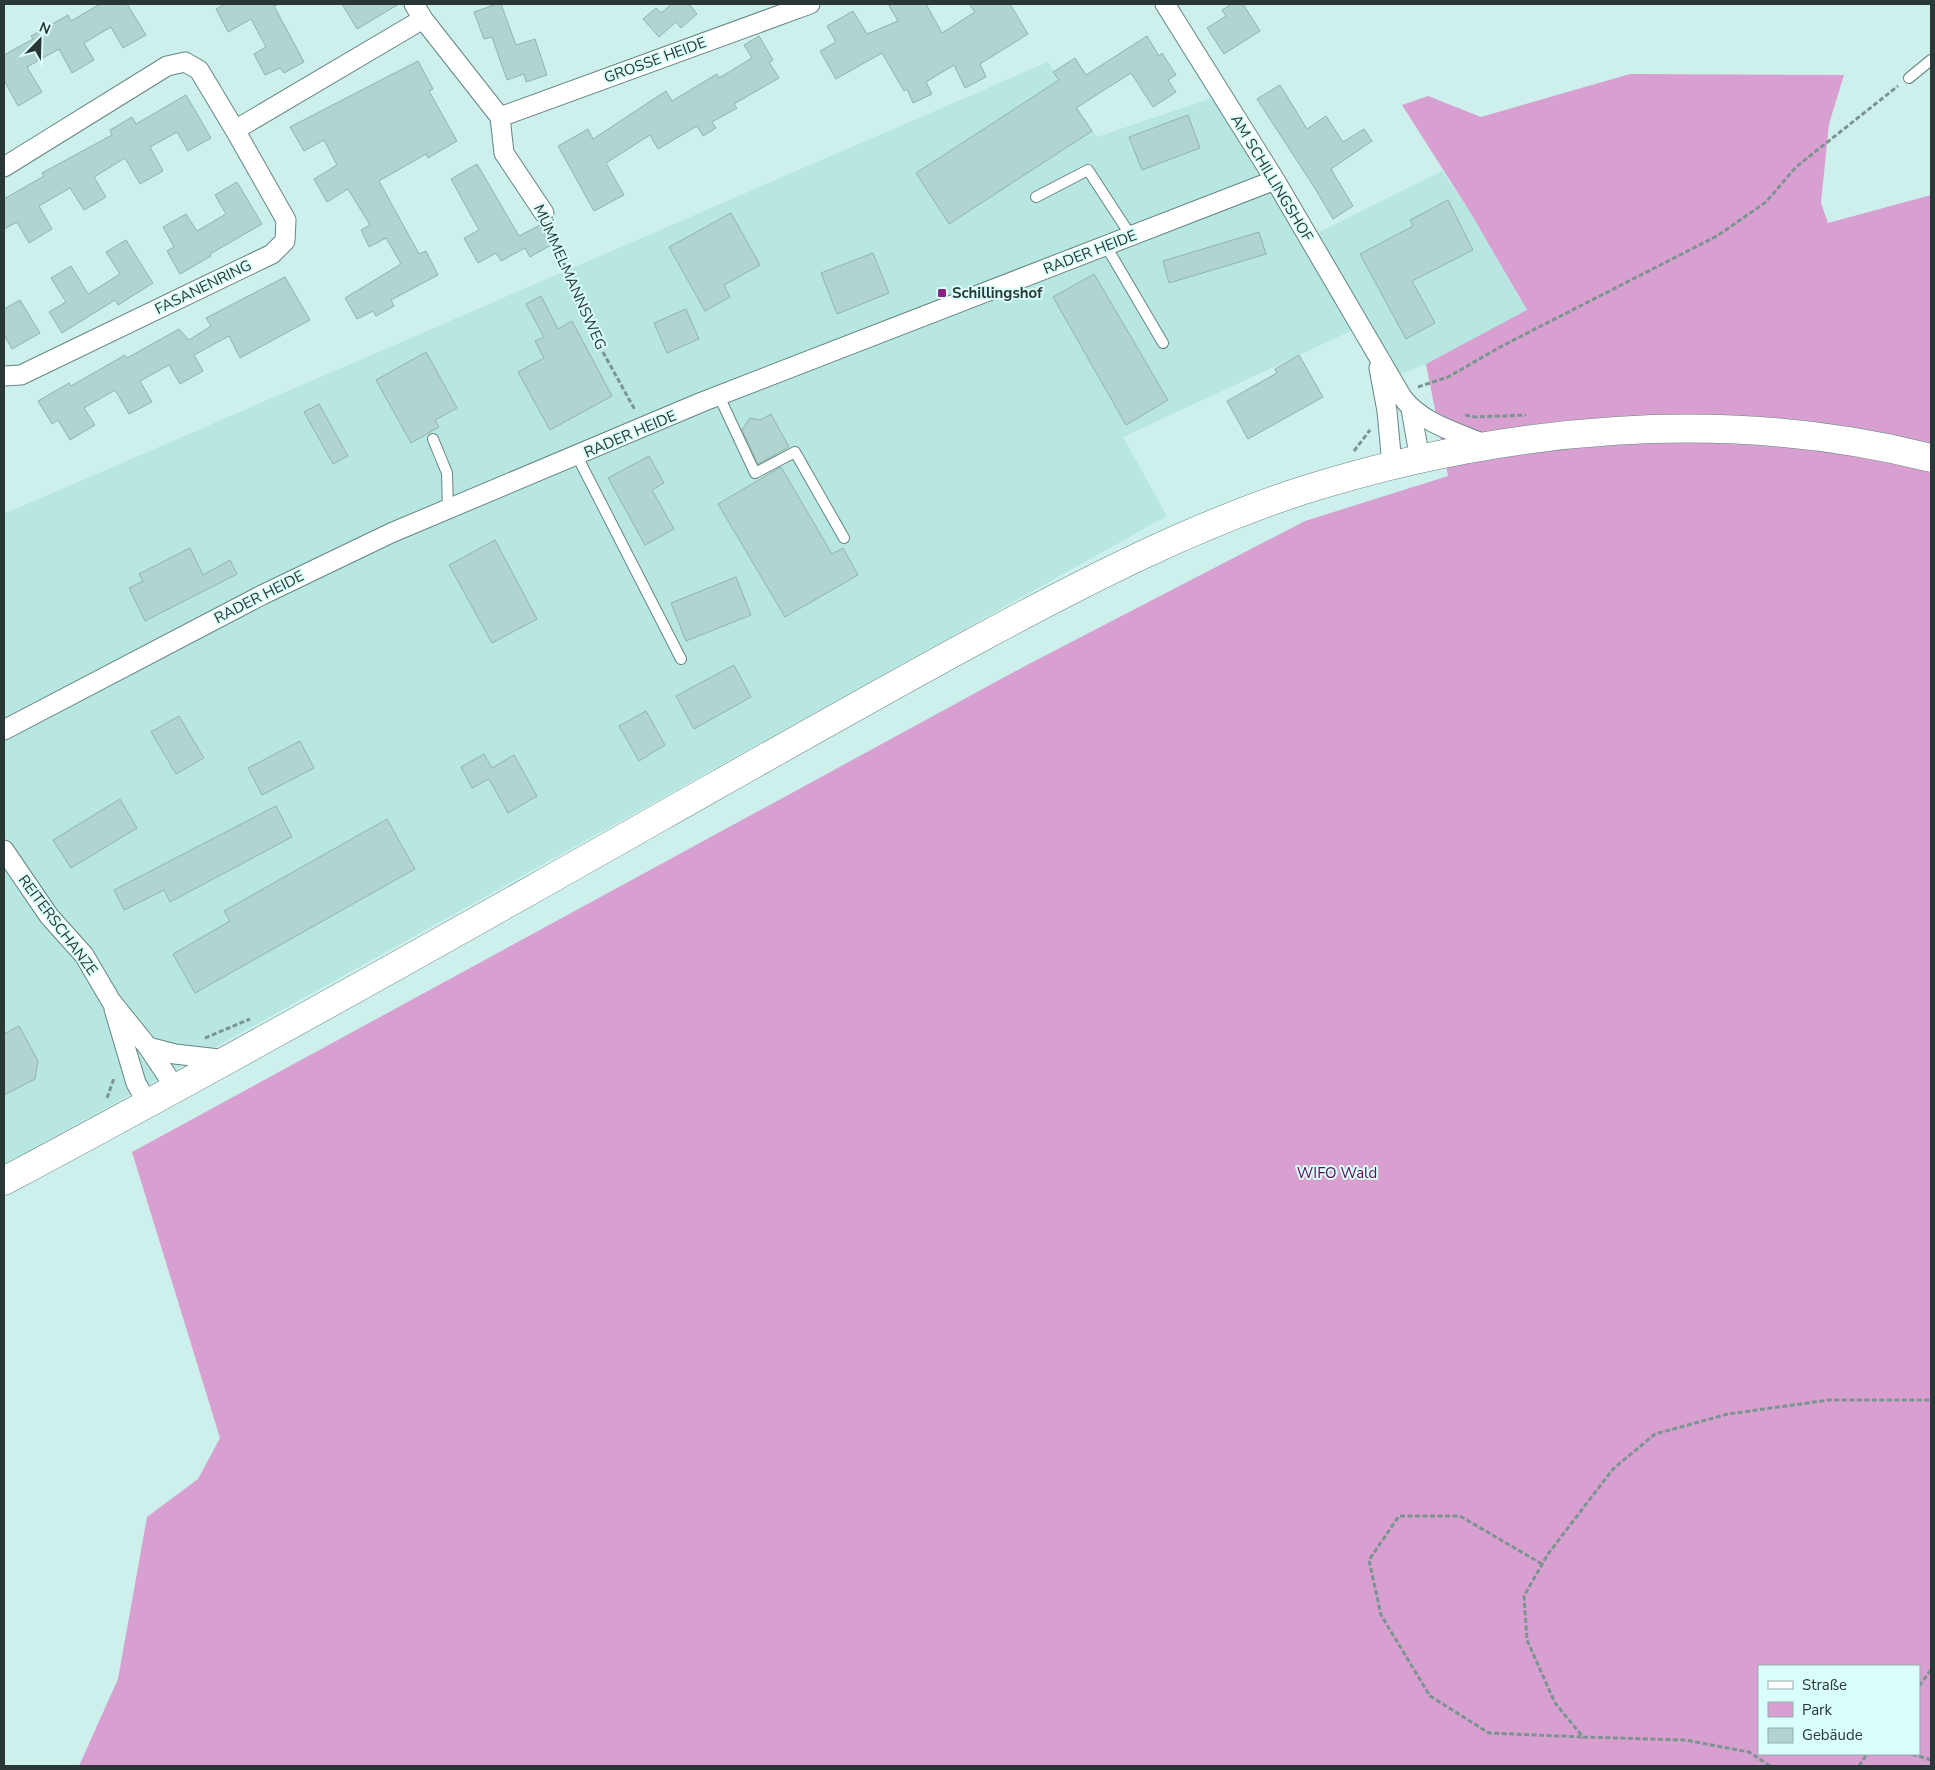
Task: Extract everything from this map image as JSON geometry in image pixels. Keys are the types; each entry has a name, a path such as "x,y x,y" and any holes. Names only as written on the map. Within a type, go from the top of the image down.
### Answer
{"main road":[{"path":"4,1181 229,1060 854,706 1079,585 1204,528 1301,491 1392,465 1490,446 1596,431 1685,428 1788,434 1894,449 1931,458"}],"street":[{"name":"GROSSE HEIDE","path":"500,117 810,4"},
{"name":"AM SCHILLINGSHOF","path":"1165,4 1275,180 1411,409 1420,460"},
{"path":"235,130 419,12 500,117"},
{"name":"FASANENRING","path":"4,167 167,66 186,62 199,70 286,220 285,241 272,254 22,375 4,376"},
{"name":"MÜMMELMANNSWEG","path":"500,117 504,153 544,213"},
{"name":"RADER HEIDE","path":"4,730 262,595 391,533 719,396 1275,180"},
{"name":"AM SCHILLINGSHOF","path":"1377,354 1387,411 1392,465"},
{"name":"AM SCHILLINGSHOF","path":"1411,409 1441,426 1490,446"},
{"name":"REITERSCHANZE","path":"4,850 49,916 84,955 111,1001 148,1047 176,1089"},
{"name":"REITERSCHANZE","path":"111,1001 136,1083 148,1104"},
{"path":"148,1047 175,1054 229,1060"}],"lane":[{"path":"1909,78 1931,60"},
{"path":"1036,197 1088,170 1131,236"},
{"path":"1106,246 1162,343"},
{"path":"719,396 755,472 795,452 844,538"},
{"path":"433,439 447,472 448,509"},
{"path":"577,456 681,659"}],"path":[{"path":"1388,373 1420,388 1448,377 1502,346 1717,236 1766,202 1796,167 1909,78"},
{"name":"MÜMMELMANNSWEG","path":"544,213 589,327 645,428"},
{"path":"1583,1737 1555,1703 1527,1640 1524,1596 1542,1564 1613,1469 1655,1434 1728,1414 1829,1400 1931,1400"},
{"path":"1542,1564 1460,1516 1399,1516 1369,1560 1381,1615 1430,1696 1489,1733 1685,1740 1749,1752 1770,1766"},
{"path":"1920,1685 1931,1670"},
{"path":"1859,1766 1866,1755"},
{"path":"1915,1755 1931,1760"}],"shaded area":[{"path":"1048,62 1097,137 1227,93 1313,235 1442,171 1470,212 1527,311 1426,364 1375,384 1372,359 1353,330 1123,437 1167,516 4,1165 4,514"}],"green space":[{"name":"WIFO Wald","path":"1630,74 1844,75 1829,124 1821,203 1828,223 1931,195 1931,1766 79,1766 118,1679 147,1517 198,1479 220,1438 132,1152 1025,666 1305,521 1448,476 1426,364 1527,310 1470,212 1402,105 1428,96 1481,117"}],"building":[{"path":"100,4 127,4 146,35 123,48 111,27 84,43 94,60 72,73 59,49 27,67 42,92 18,106 4,80 4,55 33,39 31,36 68,15 71,21"},
{"path":"225,4 279,4 274,6 304,62 284,73 280,68 265,75 254,54 266,47 251,19 228,32 216,9"},
{"path":"342,4 399,4 357,29"},
{"path":"501,4 516,45 535,39 547,75 526,82 524,74 507,80 492,37 484,39 474,12"},
{"path":"672,4 689,4 697,14 681,28 676,22 659,37 643,19 656,8 661,13"},
{"path":"888,4 926,4 942,33 975,12 969,4 1010,4 1028,34 980,64 986,77 965,88 954,65 926,82 932,94 913,103 907,89 904,91 882,53 836,79 820,51 836,42 827,26 853,11 867,34 898,21"},
{"path":"1232,4 1243,4 1260,31 1224,54 1207,28 1226,16 1222,10"},
{"path":"759,36 773,60 769,62 779,78 734,104 737,108 712,122 716,128 703,136 697,126 658,149 650,135 606,163 624,195 594,211 558,146 588,129 593,139 666,91 672,101 717,74 719,78 752,58 744,45"},
{"path":"1147,36 1159,56 1162,53 1176,75 1168,80 1176,92 1153,107 1131,73 1076,108 1092,131 949,224 916,173 1059,80 1053,72 1075,58 1086,75"},
{"path":"418,61 433,89 429,91 457,141 428,158 426,154 379,181 419,254 426,251 438,275 391,300 394,306 376,316 373,311 357,319 345,298 401,264 386,238 369,247 361,230 370,225 348,189 327,202 314,179 337,165 324,140 304,151 290,127"},
{"path":"1280,85 1307,129 1326,116 1343,142 1364,129 1372,141 1331,169 1353,206 1333,219 1257,99"},
{"path":"186,95 211,138 188,151 177,132 150,147 163,171 140,184 125,158 94,177 106,197 84,210 70,188 39,206 52,229 29,243 17,222 4,229 4,199 44,176 42,173 112,135 110,130 132,117 136,124"},
{"path":"1188,115 1200,148 1142,170 1129,137"},
{"path":"477,164 519,236 540,225 551,245 530,257 525,248 501,261 496,253 478,263 464,238 479,230 451,179"},
{"path":"237,182 262,224 180,274 167,251 174,247 163,227 186,214 197,231 226,214 215,195"},
{"path":"1448,200 1473,250 1412,281 1435,323 1406,339 1360,254 1413,226 1410,220"},
{"path":"731,213 760,265 724,285 730,297 705,311 669,247"},
{"path":"1259,232 1266,254 1169,283 1163,261"},
{"path":"126,240 153,283 118,305 115,300 62,333 49,312 66,302 51,278 71,266 88,294 120,274 106,252"},
{"path":"873,253 889,293 837,314 821,273"},
{"path":"1094,274 1168,400 1126,425 1053,297"},
{"path":"285,277 310,320 240,358 229,336 194,355 203,371 180,384 169,365 140,381 152,402 129,414 115,390 84,408 95,425 70,440 58,420 52,424 38,401 69,383 71,386 125,355 127,358 179,329 189,340 211,326 206,318"},
{"path":"541,296 558,329 572,321 612,396 550,430 518,372 544,358 535,341 544,337 526,304"},
{"path":"20,300 40,333 12,349 4,335 4,309"},
{"path":"686,309 699,339 667,353 654,323"},
{"path":"426,352 457,408 435,420 439,427 411,443 376,380"},
{"path":"1299,355 1323,397 1248,439 1227,401 1277,373 1275,369"},
{"path":"319,404 348,456 333,464 304,412"},
{"path":"771,414 789,447 758,464 742,430 750,418 760,420"},
{"path":"649,456 664,483 652,490 674,529 645,545 608,478"},
{"path":"781,467 832,554 843,548 858,575 785,617 718,504"},
{"path":"495,540 537,619 492,643 449,565"},
{"path":"190,548 203,575 230,560 237,574 145,621 129,588 143,581 139,574"},
{"path":"736,577 751,615 686,641 671,603"},
{"path":"734,665 751,697 694,729 676,696"},
{"path":"646,711 665,745 639,761 619,726"},
{"path":"179,716 204,758 176,774 151,732"},
{"path":"300,741 314,768 262,795 248,768"},
{"path":"484,754 492,768 514,755 537,796 508,813 489,779 472,788 461,767"},
{"path":"120,799 137,828 71,868 53,840"},
{"path":"276,806 292,837 170,902 164,890 124,910 114,890"},
{"path":"387,819 415,869 195,993 173,954 230,921 224,911"},
{"path":"19,1026 38,1061 35,1079 4,1095 4,1034"}],"place":[{"name":"Schillingshof","path":"942,293"}]}
